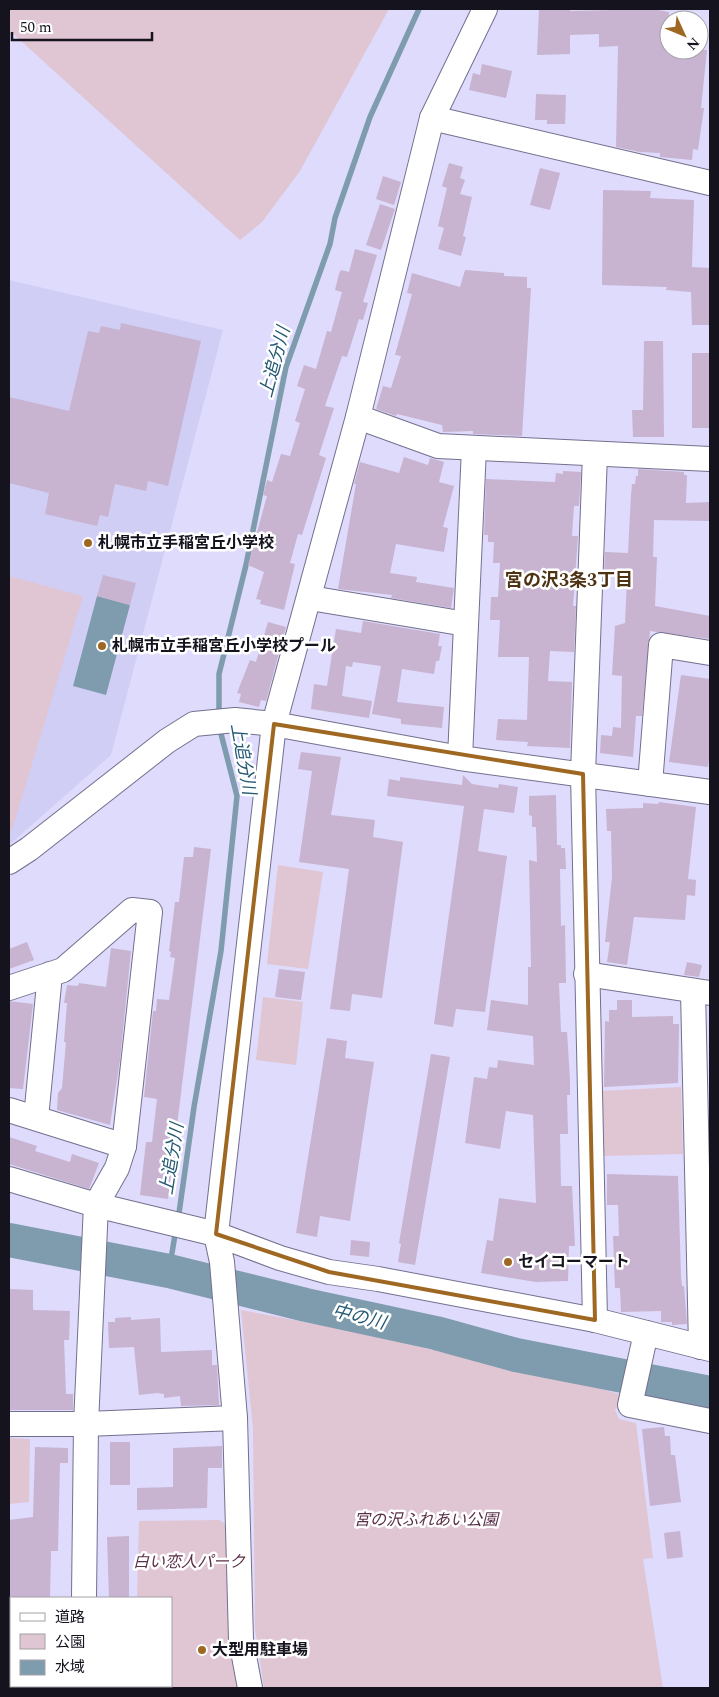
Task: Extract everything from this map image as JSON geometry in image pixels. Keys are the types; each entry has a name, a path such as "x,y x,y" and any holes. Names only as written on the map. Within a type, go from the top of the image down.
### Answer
{"street":[{"path":"250,1688 241,1640 235,1418 222,1262 206,1232 274,724 358,417 432,118 485,9"},
{"path":"432,118 710,183"},
{"path":"358,417 438,446 710,459"},
{"path":"460,758 474,448"},
{"path":"595,454 583,774 595,1320"},
{"path":"310,598 466,624"},
{"path":"650,784 661,645 710,653"},
{"path":"9,862 29,849 167,741 194,724 235,720 274,724 460,758 710,792"},
{"path":"9,988 63,970 132,910 150,912 124,1146 117,1168 96,1205 86,1424 84,1597"},
{"path":"36,1118 50,974"},
{"path":"9,1178 96,1205 206,1232 280,1258 329,1272 378,1279 595,1320 644,1341 706,1348 702,992 586,974"},
{"path":"9,1110 124,1146"},
{"path":"644,1341 630,1405 710,1421"},
{"path":"9,1424 86,1424 235,1418"}],"highlighted area":[{"path":"274,724 583,774 595,1320 329,1272 216,1234"}],"shaded area":[{"name":"札幌市立手稲宮丘小学校","path":"9,280 223,330 111,755 9,845"}],"green space":[{"path":"9,9 389,9 300,171 262,222 240,240 9,30"},
{"path":"9,576 83,596 12,830 9,832"},
{"path":"278,865 323,872 308,969 267,964"},
{"path":"263,997 303,1002 296,1065 256,1060"},
{"path":"681,1087 683,1154 602,1156 600,1091"},
{"name":"宮の沢ふれあい公園","path":"241,1310 401,1340 437,1350 530,1369 624,1395 615,1410 619,1419 636,1423 653,1558 643,1559 663,1688 264,1688 255,1629 253,1429"},
{"path":"9,1438 30,1439 29,1502 9,1504"},
{"name":"白い恋人パーク","path":"220,1520 230,1528 243,1688 144,1688 172,1687 172,1597 137,1597 139,1521"}],"water":[{"name":"札幌市立手稲宮丘小学校プール","path":"97,596 130,605 106,695 73,686"}],"building":[{"path":"539,9 570,9 570,11 659,10 659,60 706,60 701,108 704,108 698,150 693,149 692,160 660,157 660,153 640,152 616,147 618,46 599,47 599,34 570,35 570,54 537,55"},
{"path":"482,64 512,71 506,98 469,90 473,73 480,75"},
{"path":"536,94 566,95 565,124 547,124 547,120 535,120"},
{"path":"449,163 463,167 460,178 465,180 460,194 472,197 463,236 466,237 461,256 438,249 444,228 438,226 447,188 442,186"},
{"path":"540,168 560,173 550,210 530,205"},
{"path":"383,176 401,182 394,205 376,199"},
{"path":"603,190 651,191 650,198 694,200 692,267 710,268 710,325 692,325 691,292 666,290 667,287 602,285"},
{"path":"380,204 395,209 381,250 366,245"},
{"path":"355,249 377,255 363,302 368,303 363,320 359,319 347,357 342,356 325,406 334,408 319,455 326,458 302,535 298,534 290,563 295,564 284,610 260,604 261,600 256,599 264,572 248,565 267,496 263,495 267,480 272,482 281,454 290,456 300,423 295,421 305,389 297,386 304,365 316,369 327,331 331,332 342,292 335,290 339,274 341,270 349,272"},
{"path":"465,270 504,273 504,276 527,277 527,288 531,288 522,436 473,434 473,431 443,432 442,425 397,414 396,416 376,409 383,386 391,388 401,356 395,355 412,294 407,293 412,273 460,287"},
{"path":"121,323 201,341 168,486 148,481 146,491 115,484 108,517 100,515 97,526 45,514 49,493 9,483 9,397 69,411 88,331 99,333 101,326 120,330"},
{"path":"644,341 663,341 664,437 633,437 632,410 643,410"},
{"path":"692,353 710,353 710,428 692,428"},
{"path":"404,457 428,465 430,458 444,462 439,482 454,486 443,527 448,528 444,552 396,544 390,573 417,577 416,582 454,588 451,608 391,598 392,595 338,589 356,484 354,484 360,462 399,473"},
{"path":"638,469 684,472 684,475 687,475 686,503 710,502 710,521 654,520 653,557 657,557 655,606 710,616 710,639 650,631 642,716 636,716 633,757 600,753 601,735 612,736 613,727 621,728 622,676 612,675 615,626 625,623 627,578 615,578 616,574 604,573 605,552 628,553 632,484 635,484"},
{"path":"563,471 581,472 579,506 574,506 572,536 578,536 573,606 576,606 574,652 550,651 548,681 572,682 570,748 527,746 528,742 496,740 498,719 527,720 529,657 498,657 500,620 490,620 491,597 498,597 500,563 493,563 494,542 488,542 488,535 484,535 486,479 555,482 556,473 563,474"},
{"path":"103,575 136,583 130,605 97,596"},
{"path":"363,621 440,634 438,646 442,646 439,661 436,661 434,674 402,669 397,702 444,707 442,728 401,724 401,719 372,714 381,666 353,662 352,667 346,666 342,696 372,701 369,718 311,709 314,684 327,686 336,629 361,633"},
{"path":"268,622 286,627 266,701 261,700 259,707 239,702 241,694 237,693 250,660 256,662"},
{"path":"681,675 710,679 710,751 708,767 669,762"},
{"path":"301,752 341,757 331,815 375,820 373,837 403,842 382,998 352,994 350,1011 330,1009 349,869 299,862 312,771 298,769"},
{"path":"463,775 472,784 498,788 499,784 518,787 514,813 484,809 478,851 507,856 485,1012 456,1009 453,1027 434,1024 464,806 387,796 389,779 400,781 400,777 462,785"},
{"path":"556,795 557,845 565,848 566,869 560,869 561,926 565,925 566,983 559,983 561,1032 567,1032 570,1080 570,1095 567,1095 568,1134 560,1134 561,1186 572,1186 575,1246 569,1246 568,1281 536,1282 481,1273 487,1240 493,1241 499,1198 536,1203 533,1115 506,1111 500,1149 465,1143 474,1077 487,1079 489,1067 497,1068 498,1060 534,1065 533,1036 487,1030 491,1000 528,1005 528,967 531,967 529,860 537,862 536,827 532,827 532,816 529,815 529,796"},
{"path":"659,802 696,807 688,879 696,880 695,896 687,895 685,920 634,917 627,965 607,962 610,942 605,942 612,877 611,831 607,831 606,809 643,808 643,803 658,804"},
{"path":"194,847 211,849 168,1199 140,1195 146,1142 152,1142 157,1099 144,1097 153,1011 156,1011 157,999 169,1000 175,958 170,957 171,952 169,951 175,902 179,902 184,857 193,857"},
{"path":"27,942 34,960 9,969 9,949"},
{"path":"111,948 131,951 120,1060 110,1125 57,1110 58,1093 62,1088 66,1042 64,1042 67,1003 64,1003 67,985 78,986 79,983 106,987"},
{"path":"687,962 702,965 699,977 684,975"},
{"path":"279,969 305,972 301,1000 275,997"},
{"path":"617,1000 632,1000 632,1017 673,1016 673,1024 679,1024 678,1083 604,1087 605,1021 609,1022 609,1010 617,1010"},
{"path":"9,1001 33,1004 23,1089 9,1088"},
{"path":"327,1038 347,1041 345,1058 374,1062 350,1221 320,1216 317,1237 296,1233"},
{"path":"431,1054 450,1057 415,1265 398,1262 401,1244 399,1243"},
{"path":"9,1137 37,1146 35,1151 70,1162 72,1154 99,1163 89,1189 9,1164"},
{"path":"607,1174 678,1176 681,1276 682,1286 684,1286 687,1324 672,1325 672,1322 661,1322 661,1311 621,1312 620,1288 615,1288 613,1236 619,1236 618,1205 607,1205"},
{"path":"351,1240 370,1242 369,1257 350,1255"},
{"path":"9,1289 33,1290 33,1310 70,1311 69,1340 64,1340 66,1394 73,1394 73,1410 9,1410"},
{"path":"131,1317 131,1320 160,1318 161,1352 212,1350 212,1365 217,1365 219,1405 181,1406 180,1396 164,1398 164,1394 157,1393 139,1395 134,1347 109,1348 108,1322 115,1322 115,1318"},
{"path":"664,1427 665,1436 670,1436 671,1455 675,1455 681,1502 650,1506 642,1429"},
{"path":"110,1442 130,1442 130,1485 110,1485"},
{"path":"222,1446 222,1468 208,1468 207,1508 137,1510 137,1488 173,1487 173,1448"},
{"path":"35,1447 68,1448 68,1463 60,1463 58,1551 51,1551 50,1597 9,1598 9,1520 33,1517"},
{"path":"680,1531 683,1557 667,1559 664,1533"},
{"path":"129,1536 129,1597 109,1597 107,1537"}],"waterway":[{"name":"上追分川","path":"219,717 219,674 246,565 286,367 330,244 335,218 370,117 419,9"},
{"name":"上追分川","path":"178,1220 194,1107 221,951 237,796 219,726"},
{"name":"上追分川","path":"169,1271 176,1229"},
{"name":"中の川","path":"9,1240 169,1271 306,1305 436,1333 516,1355 710,1393"}],"place":[{"name":"札幌市立手稲宮丘小学校","path":"88,543"},
{"name":"札幌市立手稲宮丘小学校プール","path":"102,646"},
{"name":"セイコーマート","path":"508,1262"},
{"name":"大型用駐車場","path":"202,1650"}],"district":[{"name":"宮の沢3条3丁目","path":"569,580"}]}
